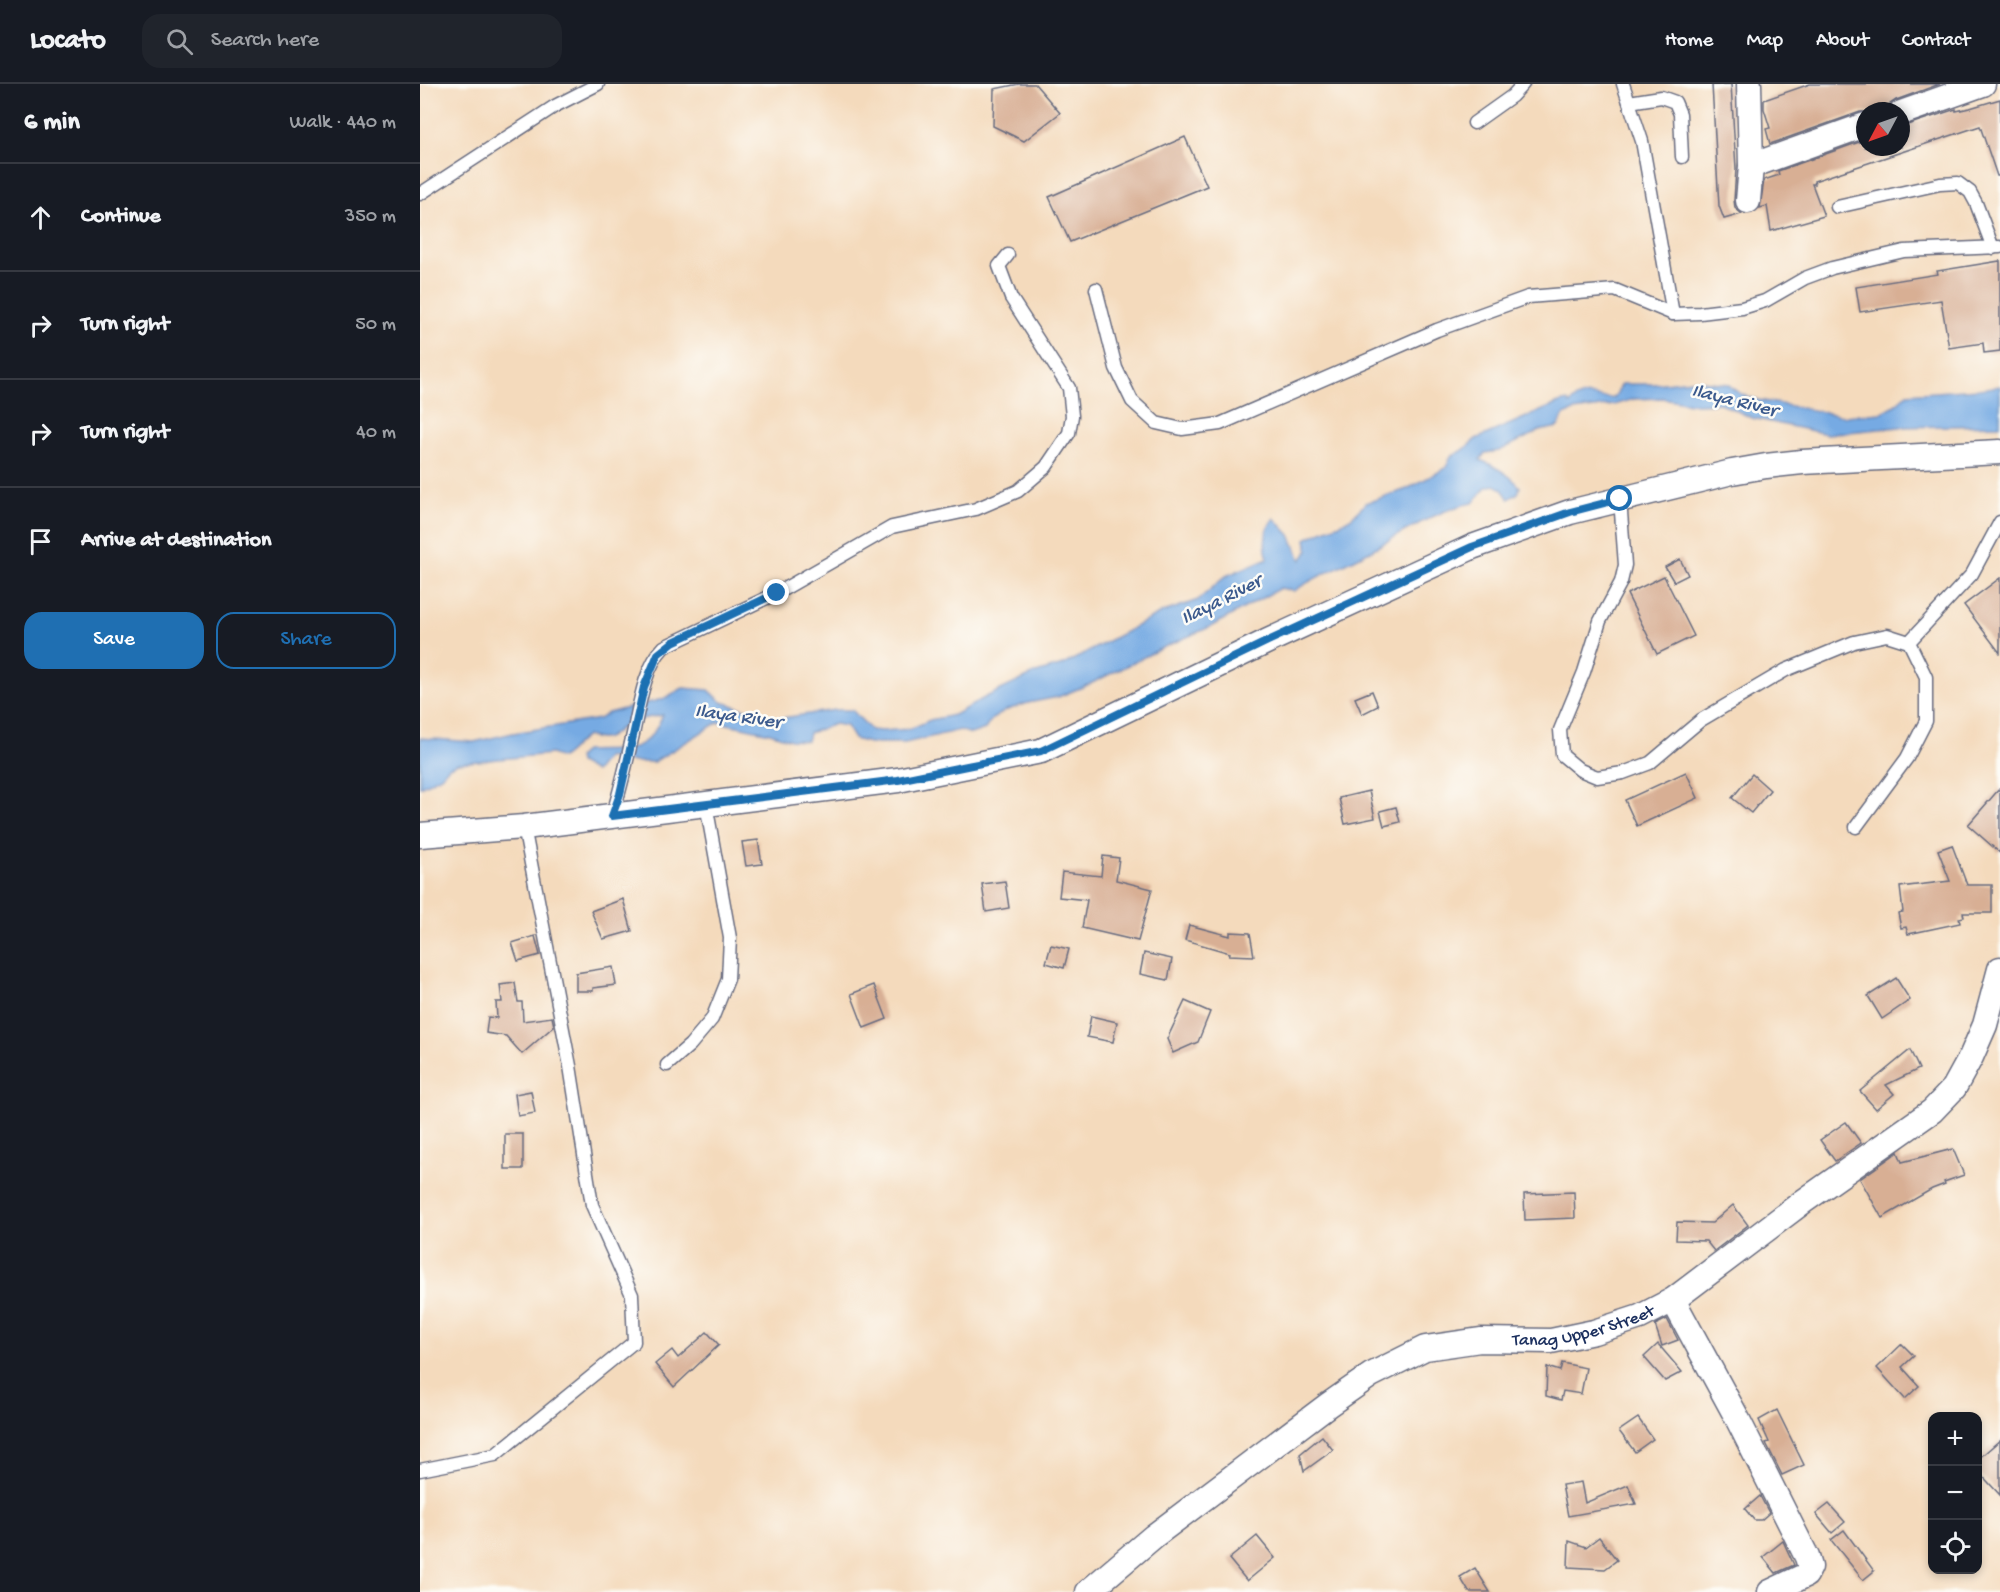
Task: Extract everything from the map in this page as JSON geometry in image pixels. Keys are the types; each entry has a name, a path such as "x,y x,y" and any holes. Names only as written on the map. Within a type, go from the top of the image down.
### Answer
{"street":[{"path":"1910,110 1983,84"},
{"path":"1748,201 1755,86"},
{"path":"1751,166 1856,128"},
{"path":"420,835 524,827 898,780 1041,751 1268,641 1472,547 1570,512 1732,472 1802,462 2000,453"},
{"name":"Tanag Upper Street","path":"1088,1592 1154,1536 1328,1405 1371,1376 1425,1348 1480,1340 1551,1341 1594,1332 1641,1317 1673,1300 1804,1201 1932,1111 1954,1088 1971,1057 1985,1025 2000,969"},
{"path":"1673,1300 1735,1414 1807,1557 1810,1567 1806,1575 1770,1592"}],"lane":[{"path":"420,194 555,106 598,84"},
{"path":"1474,123 1512,96 1523,84"},
{"path":"1623,84 1642,141 1673,314"},
{"path":"1629,102 1661,97 1675,102 1680,114 1682,157"},
{"path":"1096,290 1116,368 1132,401 1156,423 1182,429 1220,424 1437,330 1528,297 1615,290 1673,314 1700,313 1742,308 1765,301 1805,278 1832,268 1904,252 1996,247 1970,192 1958,183 1940,184 1838,207"},
{"path":"612,816 620,794 644,687 658,654 664,647 777,593 892,528 976,509 1018,490 1046,467 1069,433 1072,416 1069,388 1011,298 999,266 1008,255"},
{"path":"1620,499 1625,565 1621,582 1600,621 1584,672 1560,730 1562,755 1580,770 1597,777 1623,773 1650,763 1701,720 1786,670 1854,642 1887,636 1909,642 1926,677 1926,721 1907,758 1856,827"},
{"path":"1909,642 1972,574 2000,522"},
{"path":"668,1065 690,1045 712,1019 728,979 730,938 706,804"},
{"path":"420,1470 495,1455 634,1342 632,1295 592,1205 570,1066 524,827"}],"water":[{"name":"Ilaya River","path":"1692,380 1728,384 1738,392 1754,399 1844,416 1881,413 1895,405 1907,394 2000,386 2000,425 1900,427 1827,434 1752,418 1720,403 1696,404 1662,398 1634,399 1614,405 1574,411 1564,415 1558,427 1539,431 1499,451 1485,453 1480,460 1512,478 1520,487 1518,493 1509,499 1501,488 1495,485 1486,487 1473,503 1417,524 1294,591 1280,588 1212,626 1090,684 1058,697 1007,710 992,719 985,729 971,734 960,730 905,743 869,743 854,739 846,726 835,724 809,733 807,741 791,740 718,722 654,762 634,762 607,757 595,772 579,763 578,758 584,751 621,750 640,744 649,738 663,715 634,721 607,738 587,736 561,758 551,754 458,763 449,767 441,776 420,787 420,738 474,742 599,719 608,713 663,699 683,688 709,690 722,702 776,719 835,710 852,710 871,730 910,729 930,720 954,715 1036,673 1063,665 1161,613 1198,600 1226,576 1268,558 1266,537 1274,518 1290,535 1301,560 1308,551 1306,539 1352,517 1366,503 1407,489 1446,468 1451,456 1462,451 1476,439 1559,403 1568,401 1570,404 1575,399 1585,396 1614,398 1622,384 1655,384"}],"building":[{"path":"1019,84 1035,84 1060,113 1024,141 993,126 994,89"},
{"path":"1731,84 1736,169 1734,200 1735,208 1742,214 1724,219 1719,206 1712,85"},
{"path":"1810,84 1940,84 1893,102 1856,102 1856,113 1770,144 1766,129 1770,128 1764,109 1764,100"},
{"path":"2000,99 2000,176 1997,176 1980,126 1910,149 1910,124 1956,109 1956,111"},
{"path":"1185,137 1207,186 1070,242 1049,197"},
{"path":"1856,143 1856,156 1889,156 1814,181 1815,184 1812,184 1824,216 1771,231 1767,206 1760,208 1764,180 1779,175 1778,171"},
{"path":"2000,261 2000,351 1984,353 1983,343 1949,348 1941,300 1860,312 1856,287"},
{"path":"1680,559 1688,575 1674,582 1665,567"},
{"path":"1664,576 1694,636 1657,654 1627,594"},
{"path":"2000,578 2000,653 1964,605"},
{"path":"1372,691 1378,706 1362,714 1355,698"},
{"path":"1686,772 1698,798 1637,826 1625,800"},
{"path":"1752,774 1770,790 1751,813 1732,798"},
{"path":"2000,788 2000,853 1968,825"},
{"path":"1369,791 1375,818 1345,824 1339,798"},
{"path":"1396,807 1400,822 1384,826 1380,811"},
{"path":"758,840 762,864 746,866 742,842"},
{"path":"1952,845 1967,885 1992,885 1992,913 1963,913 1964,917 1959,918 1960,923 1908,934 1906,927 1901,928 1898,913 1903,912 1900,887 1950,881 1938,850"},
{"path":"1103,856 1119,858 1116,880 1152,889 1138,941 1082,928 1087,900 1059,897 1062,872 1101,876"},
{"path":"1005,881 1009,908 986,912 982,884"},
{"path":"623,899 632,931 603,939 591,911"},
{"path":"1189,925 1230,936 1230,932 1250,933 1254,956 1229,955 1230,953 1185,940"},
{"path":"535,936 540,955 518,961 512,943"},
{"path":"1051,945 1069,949 1064,968 1046,963"},
{"path":"1144,953 1172,959 1168,980 1140,974"},
{"path":"613,967 616,985 593,988 593,991 576,991 576,973"},
{"path":"1896,978 1910,1000 1882,1019 1868,996"},
{"path":"515,983 518,1002 522,1002 523,1021 552,1017 554,1026 522,1054 506,1036 486,1033 488,1017 497,1018 496,1002 502,1002 500,985"},
{"path":"874,985 887,1019 864,1028 851,994"},
{"path":"1185,1001 1210,1012 1198,1042 1173,1053 1167,1039"},
{"path":"1091,1016 1117,1022 1113,1042 1087,1037"},
{"path":"1910,1050 1919,1069 1886,1085 1894,1094 1876,1109 1860,1091"},
{"path":"531,1091 535,1113 518,1116 515,1094"},
{"path":"1846,1122 1861,1143 1835,1161 1820,1140"},
{"path":"505,1134 523,1134 523,1169 505,1169"},
{"path":"1953,1149 1964,1175 1944,1182 1945,1184 1882,1218 1860,1179 1898,1152 1902,1162"},
{"path":"1574,1192 1575,1218 1525,1220 1524,1194"},
{"path":"1733,1205 1748,1225 1714,1251 1706,1241 1676,1240 1677,1222 1712,1223"},
{"path":"1667,1319 1678,1340 1662,1346 1655,1325"},
{"path":"707,1332 719,1345 674,1387 655,1364 672,1350 678,1358"},
{"path":"1658,1344 1682,1372 1665,1381 1644,1357"},
{"path":"1902,1344 1914,1356 1902,1367 1919,1386 1905,1399 1877,1368"},
{"path":"1562,1363 1586,1368 1581,1394 1563,1391 1561,1400 1546,1396 1547,1367 1560,1371"},
{"path":"1777,1410 1804,1465 1782,1475 1766,1443 1769,1442 1759,1420"},
{"path":"1638,1418 1653,1439 1635,1452 1619,1431"},
{"path":"1322,1436 1333,1450 1304,1471 1300,1454"},
{"path":"2000,1440 2000,1495 1982,1475 1982,1456"},
{"path":"1581,1482 1585,1503 1628,1485 1636,1504 1568,1516 1562,1485"},
{"path":"1760,1496 1769,1513 1761,1520 1754,1520 1745,1509"},
{"path":"1829,1504 1845,1522 1832,1533 1816,1514"},
{"path":"1844,1530 1874,1571 1863,1580 1831,1540"},
{"path":"1257,1536 1275,1558 1247,1581 1229,1559"},
{"path":"1599,1537 1617,1560 1605,1569 1568,1567 1569,1541 1586,1547"},
{"path":"1783,1541 1794,1565 1776,1573 1763,1557"},
{"path":"1475,1568 1490,1592 1469,1592 1460,1577"}],"route":[{"path":"777,593 673,642 658,654 644,687 620,794 612,816 898,780 1041,751 1268,641 1472,547 1570,512 1620,499"}]}
